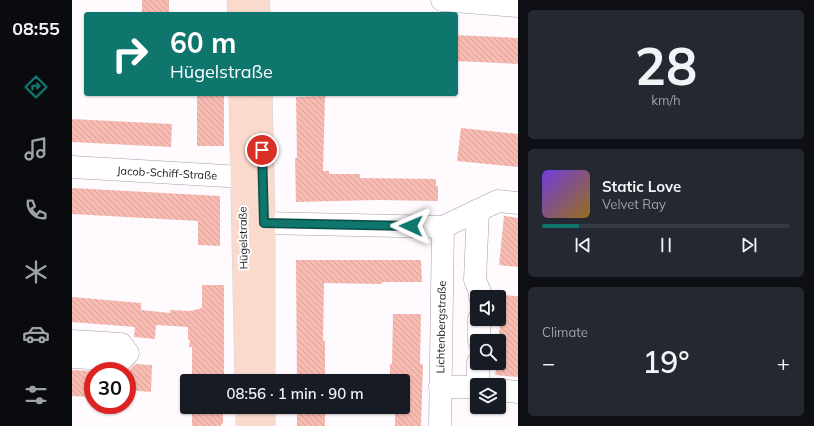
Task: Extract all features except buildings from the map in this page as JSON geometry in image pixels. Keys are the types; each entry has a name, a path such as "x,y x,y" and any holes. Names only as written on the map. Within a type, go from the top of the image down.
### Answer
{"main road":[{"path":"238,0 239,12"},
{"path":"258,0 259,12"},
{"name":"Hügelstraße","path":"240,96 246,374"},
{"name":"Hügelstraße","path":"261,96 264,223 264,374"},
{"path":"247,414 247,426"},
{"path":"264,414 264,426"}],"street":[{"path":"442,0 518,6"},
{"name":"Jacob-Schiff-Straße","path":"72,167 263,178"},
{"path":"264,223 443,227 498,201 518,203"},
{"path":"478,210 475,280 479,290"},
{"name":"Lichtenbergstraße","path":"440,426 443,227"},
{"path":"72,341 121,344 128,353 121,360 72,357"},
{"path":"440,386 470,386"},
{"path":"506,391 518,392"}],"route":[{"path":"262,150 264,223 411,226"}]}
